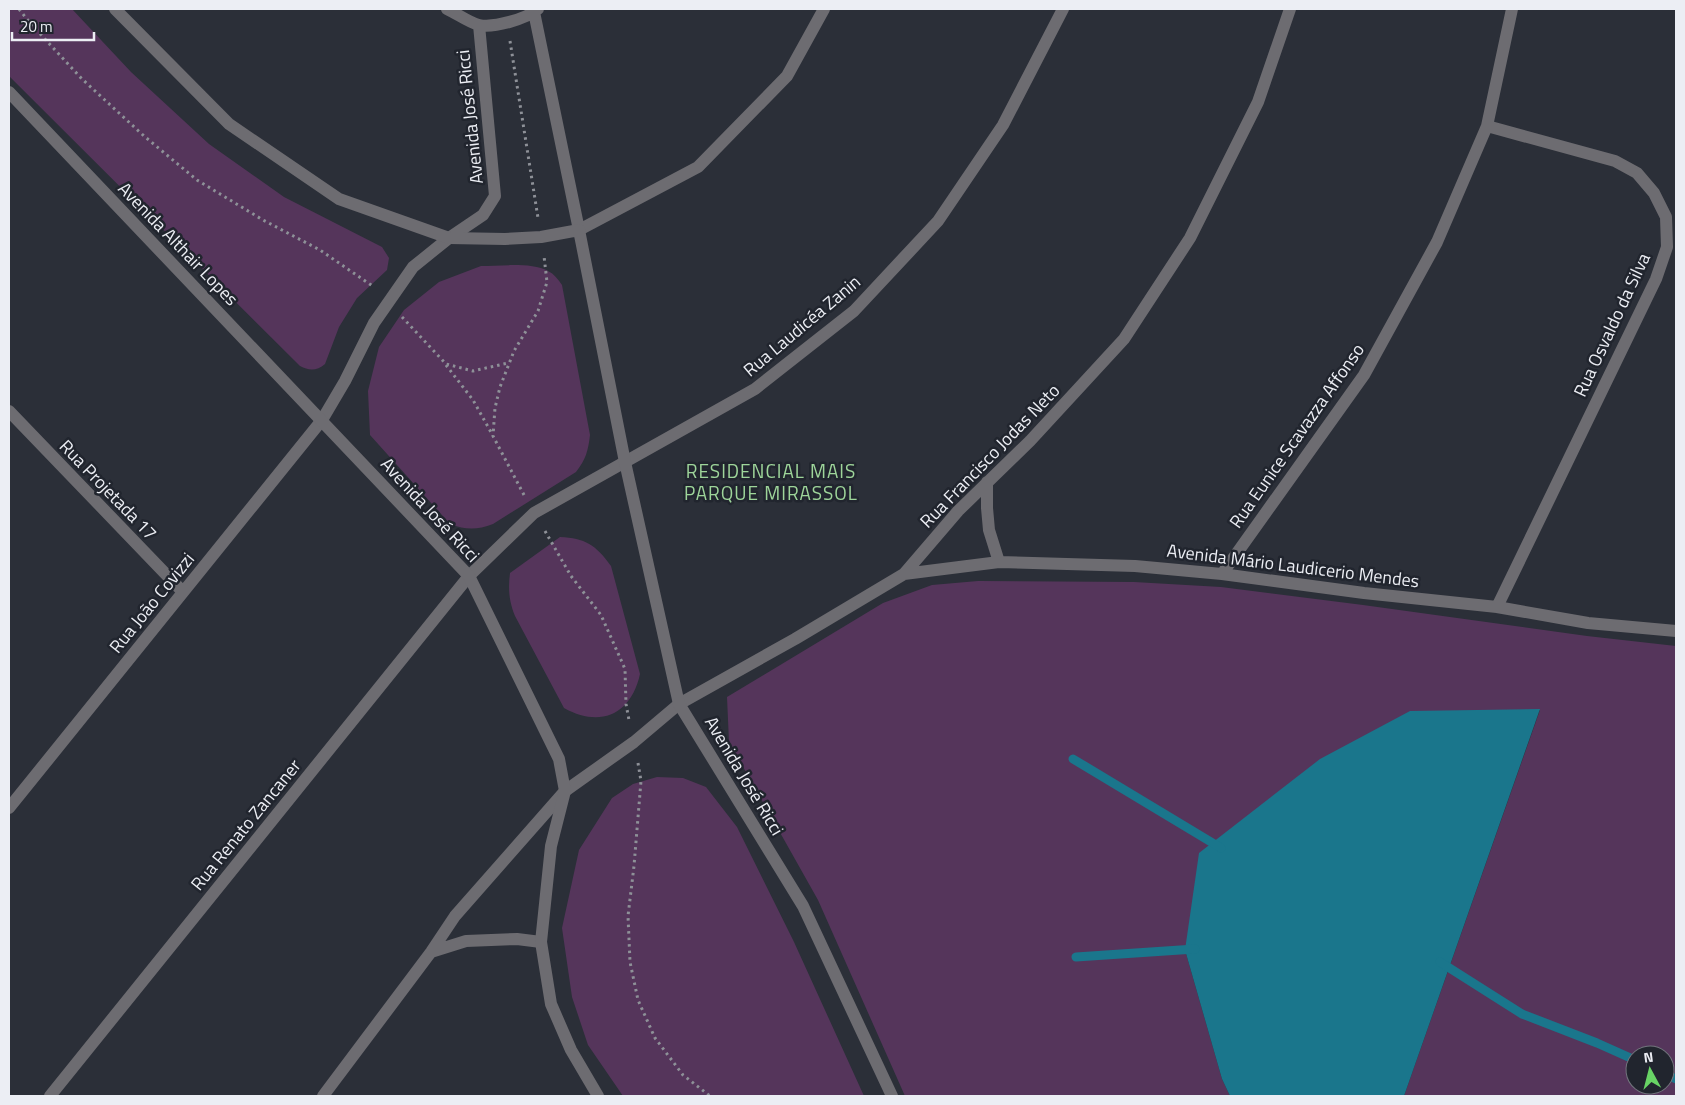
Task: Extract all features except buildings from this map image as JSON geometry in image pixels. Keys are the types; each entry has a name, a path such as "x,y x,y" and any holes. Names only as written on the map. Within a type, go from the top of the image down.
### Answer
{"street":[{"path":"115,9 229,124 339,199 449,238 505,239 541,237 579,230 698,167 788,76 824,9"},
{"name":"Avenida José Ricci","path":"447,9 478,25 507,23 536,10 625,462 679,704 803,906 892,1096"},
{"name":"Rua Laudicéa Zanin","path":"469,576 534,513 755,388 854,311 938,222 1003,125 1063,9"},
{"name":"Rua Francisco Jodas Neto","path":"323,1096 431,952 455,916 565,791 634,742 679,704 795,639 904,574 958,511 1030,441 1124,339 1190,238 1258,102 1290,9"},
{"name":"Rua Eunice Scavazza Affonso","path":"1222,574 1364,375 1437,242 1487,126 1512,9"},
{"name":"Avenida José Ricci","path":"478,25 495,196 483,215 449,238 413,268 374,323 346,381 322,420 469,576 559,759 565,791 551,846 541,942 551,1004 571,1050 598,1096"},
{"name":"Avenida Althair Lopes","path":"9,92 322,420"},
{"name":"Rua Osvaldo da Silva","path":"1487,126 1615,162 1637,173 1654,193 1666,217 1667,246 1656,279 1497,607"},
{"name":"Rua Projetada 17","path":"9,411 183,592"},
{"name":"Rua João Covizzi","path":"9,808 322,420"},
{"path":"987,482 986,508 989,530 999,562"},
{"name":"Avenida Mário Laudicerio Mendes","path":"904,574 999,562 1135,566 1222,574 1364,593 1497,607 1588,623 1676,630"},
{"name":"Rua Renato Zancaner","path":"50,1096 469,576"},
{"path":"431,952 466,941 517,939 541,942"}],"path":[{"path":"19,9 82,78 144,136 197,180 263,220 320,250 370,283 446,364 473,400 534,513 571,576 601,615 625,669 626,704 641,781 628,916 630,962 638,1000 655,1038 684,1075 710,1096"},
{"path":"493,436 495,408 500,387 514,351 538,311 547,282 507,23"},
{"path":"446,364 473,371 509,363"}],"shaded area":[{"path":"9,9 72,9 131,72 209,144 284,197 382,247 389,258 387,270 357,298 339,327 325,364 313,370 300,366 9,76"},
{"path":"481,266 533,266 548,271 562,285 590,435 586,455 576,472 493,524 472,528 450,524 370,435 368,391 379,347 404,310 439,282"},
{"path":"560,537 576,539 589,544 611,566 640,674 636,688 621,708 612,714 601,717 577,714 564,708 511,605 509,590 510,573"},
{"path":"978,581 1134,582 1221,587 1587,636 1676,646 1676,1096 1404,1096 1540,710 1185,950 1222,1079 1230,1096 905,1096 818,900 729,742 727,697 883,603 932,585"},
{"path":"657,777 683,778 706,787 737,827 794,942 864,1096 623,1096 588,1045 572,997 562,928 579,850 612,798 633,784"}],"water":[{"path":"1540,709 1404,1096 1230,1096 1222,1079 1185,950 1199,853 1320,759 1410,711"}],"waterway":[{"path":"1073,759 1221,848"},
{"path":"1076,957 1195,949"},
{"path":"1440,962 1522,1014 1625,1056"}],"district":[{"name":"RESIDENCIAL MAIS PARQUE MIRASSOL","path":"771,482"}]}
